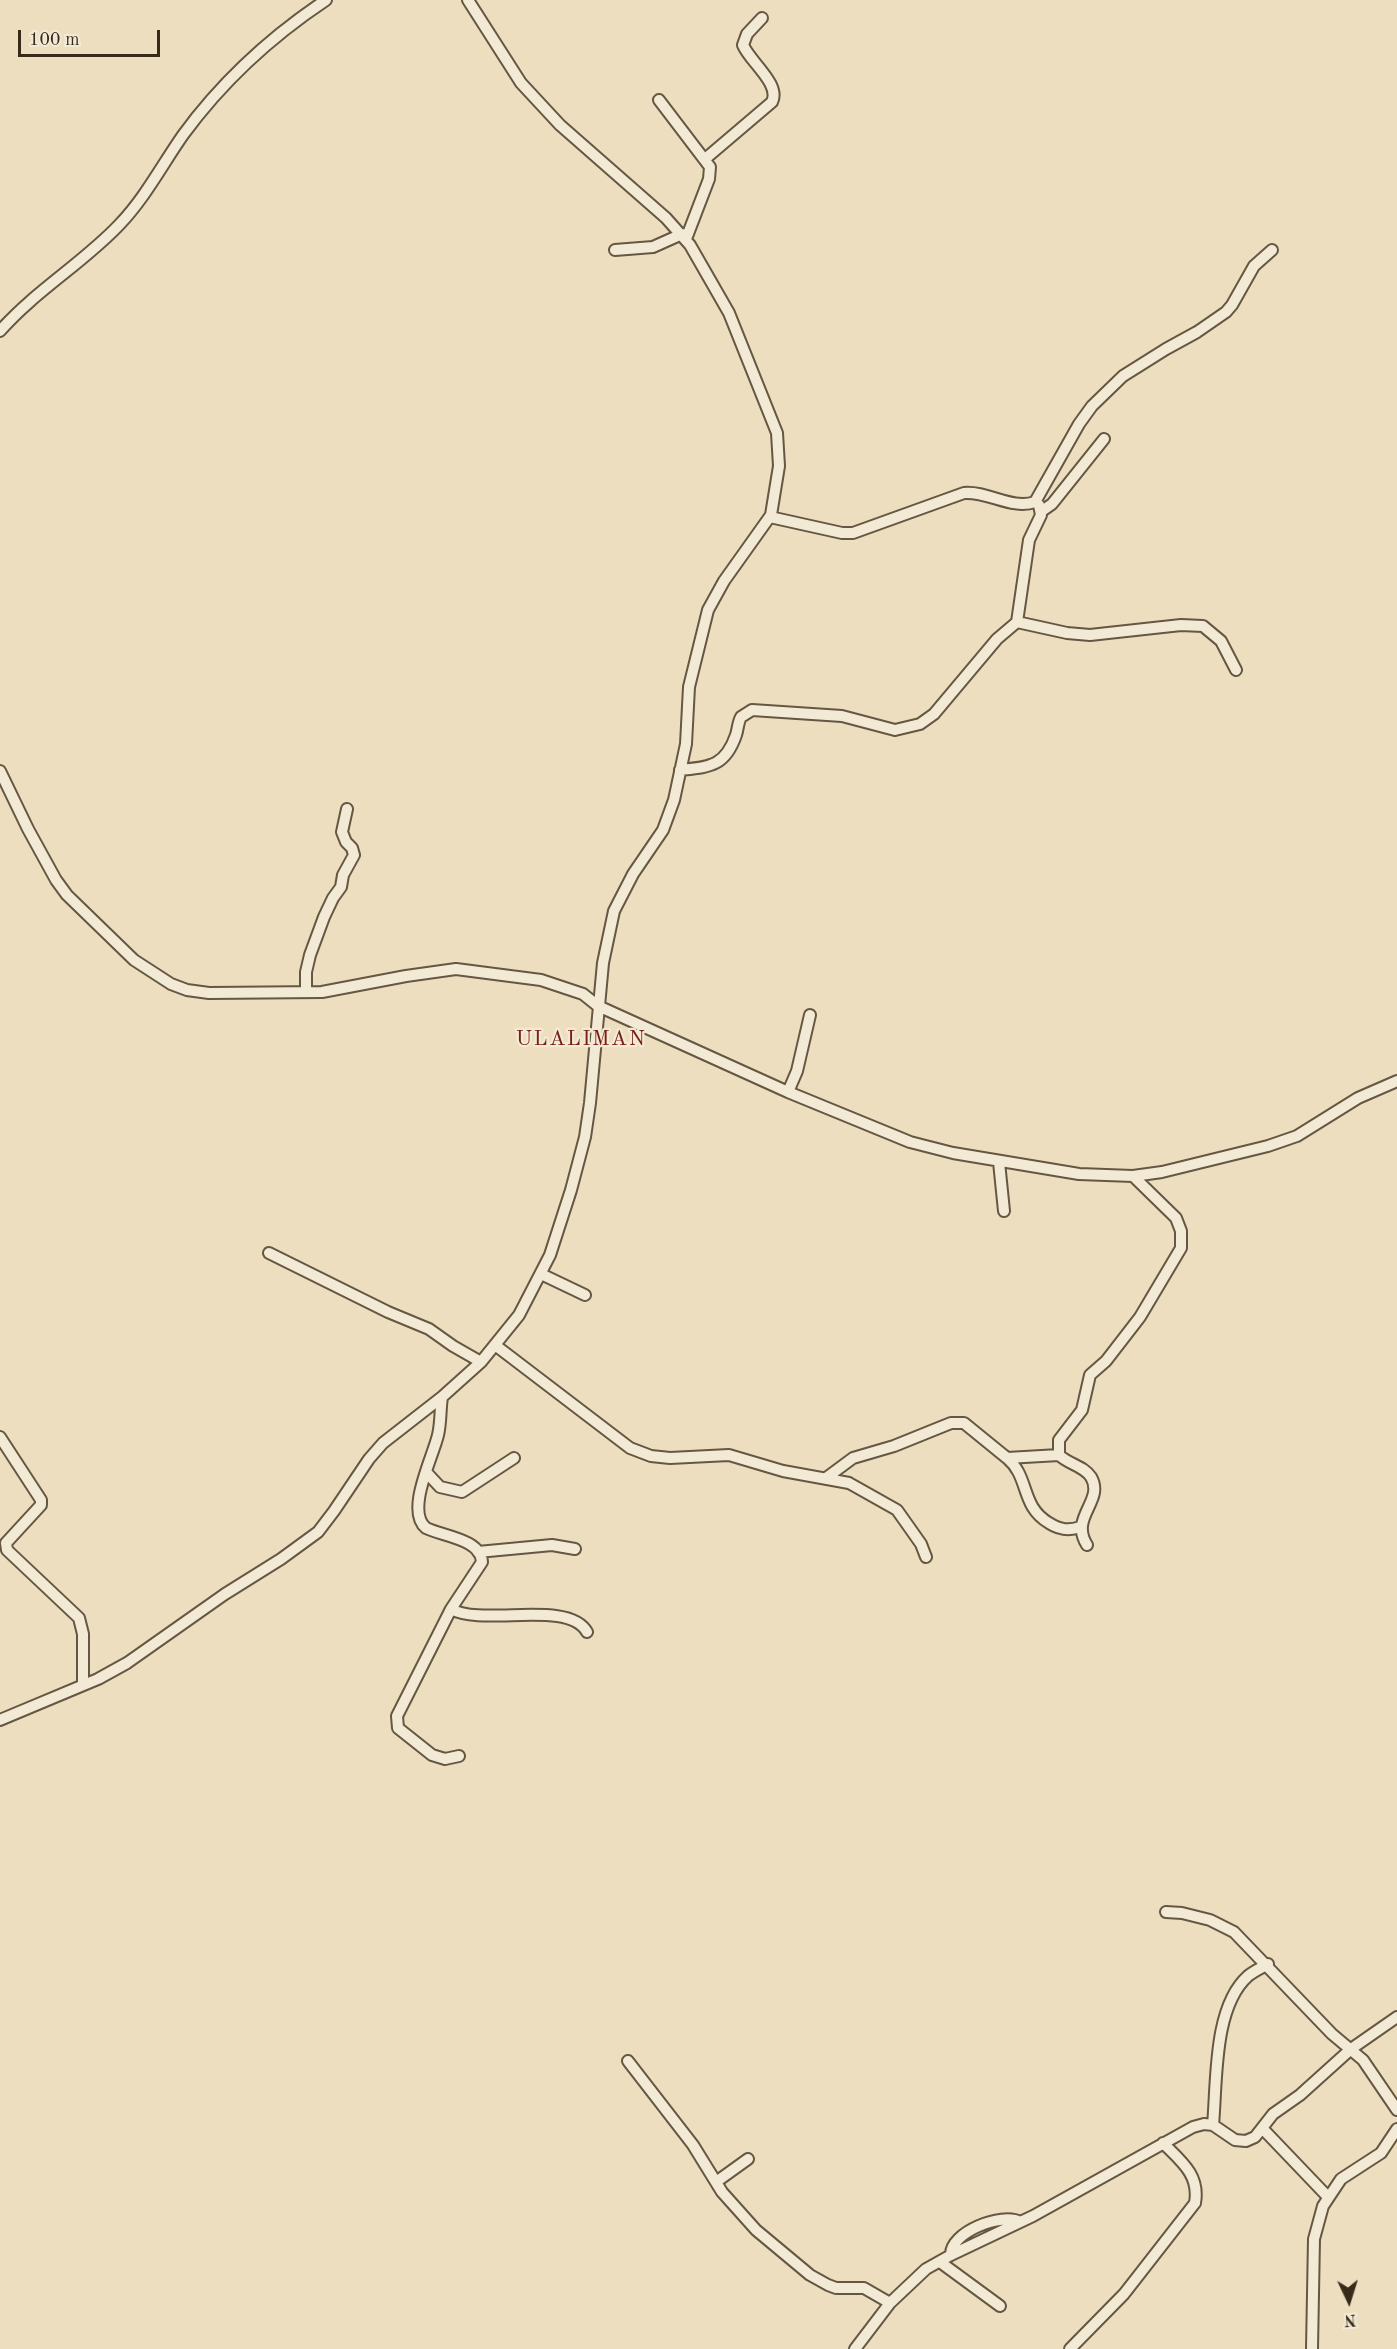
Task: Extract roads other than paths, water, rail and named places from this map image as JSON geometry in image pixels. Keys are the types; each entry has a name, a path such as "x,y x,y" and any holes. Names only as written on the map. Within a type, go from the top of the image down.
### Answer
{"street":[{"path":"0,331 25,306 92,253 135,207 183,135 222,88 280,34 326,0"},
{"path":"0,1720 127,1663 318,1532 369,1459 383,1443 442,1397 481,1362 519,1315 542,1274 559,1230 585,1137 597,1047 598,1006 603,963 614,911 633,874 663,830 674,800 688,724 690,687 708,610 724,581 770,517 779,466 777,433 729,313 684,237 560,125 520,84 468,0"},
{"path":"705,159 772,102 774,97 772,87 743,45 747,34 762,18"},
{"path":"615,250 653,247 684,237 710,179 710,167 705,159 658,100"},
{"path":"680,770 708,767 723,759 733,741 741,717 752,710 842,716 895,730 920,724 934,714 990,646 1017,622 1029,540 1038,523 1038,506 1079,424 1092,406 1123,376 1226,312 1254,266 1272,250"},
{"path":"770,517 853,533 964,493 980,493 1038,506 1052,504 1104,439"},
{"path":"1017,622 1078,635 1118,634 1182,625 1203,626 1221,641 1236,670"},
{"path":"0,771 28,829 61,887 90,919 146,970 187,990 209,993 322,992 456,969 541,980 583,994 598,1006 788,1092 910,1142 999,1162 1079,1174 1133,1176 1190,1166 1282,1142 1297,1136 1358,1098 1397,1081"},
{"path":"306,992 306,972 310,955 324,916 341,887 343,875 354,855 342,832 347,809"},
{"path":"788,1092 797,1071 810,1015"},
{"path":"999,1162 1004,1211"},
{"path":"1059,1455 1059,1440 1082,1410 1090,1375 1106,1361 1140,1317 1181,1248 1180,1231 1176,1218 1133,1176"},
{"path":"269,1253 388,1312 429,1329 447,1343 481,1362"},
{"path":"542,1274 585,1295"},
{"path":"495,1345 630,1448 670,1458 722,1454 783,1471 849,1483 897,1510 921,1544 926,1557"},
{"path":"442,1397 439,1432 426,1472 418,1510 422,1524 431,1530 460,1540 478,1552 481,1557 479,1568 452,1609 420,1669 396,1722 403,1734 432,1755 445,1759 459,1756"},
{"path":"826,1478 853,1458 894,1446 951,1423 964,1423 1019,1470 1026,1496 1036,1515 1064,1530 1080,1527"},
{"path":"0,1437 41,1500 41,1505 6,1543 7,1550 79,1618 83,1634 83,1684"},
{"path":"1007,1458 1059,1455 1086,1472 1093,1484 1094,1493 1080,1527 1087,1545"},
{"path":"426,1472 440,1487 449,1491 462,1492 514,1458"},
{"path":"478,1552 552,1545 575,1550"},
{"path":"452,1609 465,1615 527,1615 575,1620 587,1632"},
{"path":"1166,1912 1182,1913 1234,1932 1268,1964 1319,2020 1351,2049 1377,2078 1397,2110"},
{"path":"1213,2125 1218,2045 1230,2004 1247,1977 1268,1964"},
{"path":"855,2349 890,2303 926,2269 1020,2222 1193,2127 1204,2124 1213,2125 1232,2139 1238,2140 1255,2137 1273,2114 1300,2095 1351,2049 1397,2017"},
{"path":"628,2061 693,2145 716,2182 740,2214 756,2230 810,2274 836,2288 864,2288 890,2303"},
{"path":"1262,2128 1328,2197"},
{"path":"1312,2349 1314,2239 1323,2206 1341,2179 1381,2153 1397,2129"},
{"path":"1070,2349 1124,2294 1195,2203 1196,2194 1187,2166 1163,2144"},
{"path":"716,2182 748,2159"},
{"path":"940,2262 1000,2306"}],"district":[{"name":"ULALIMAN","path":"581,1039"}]}
